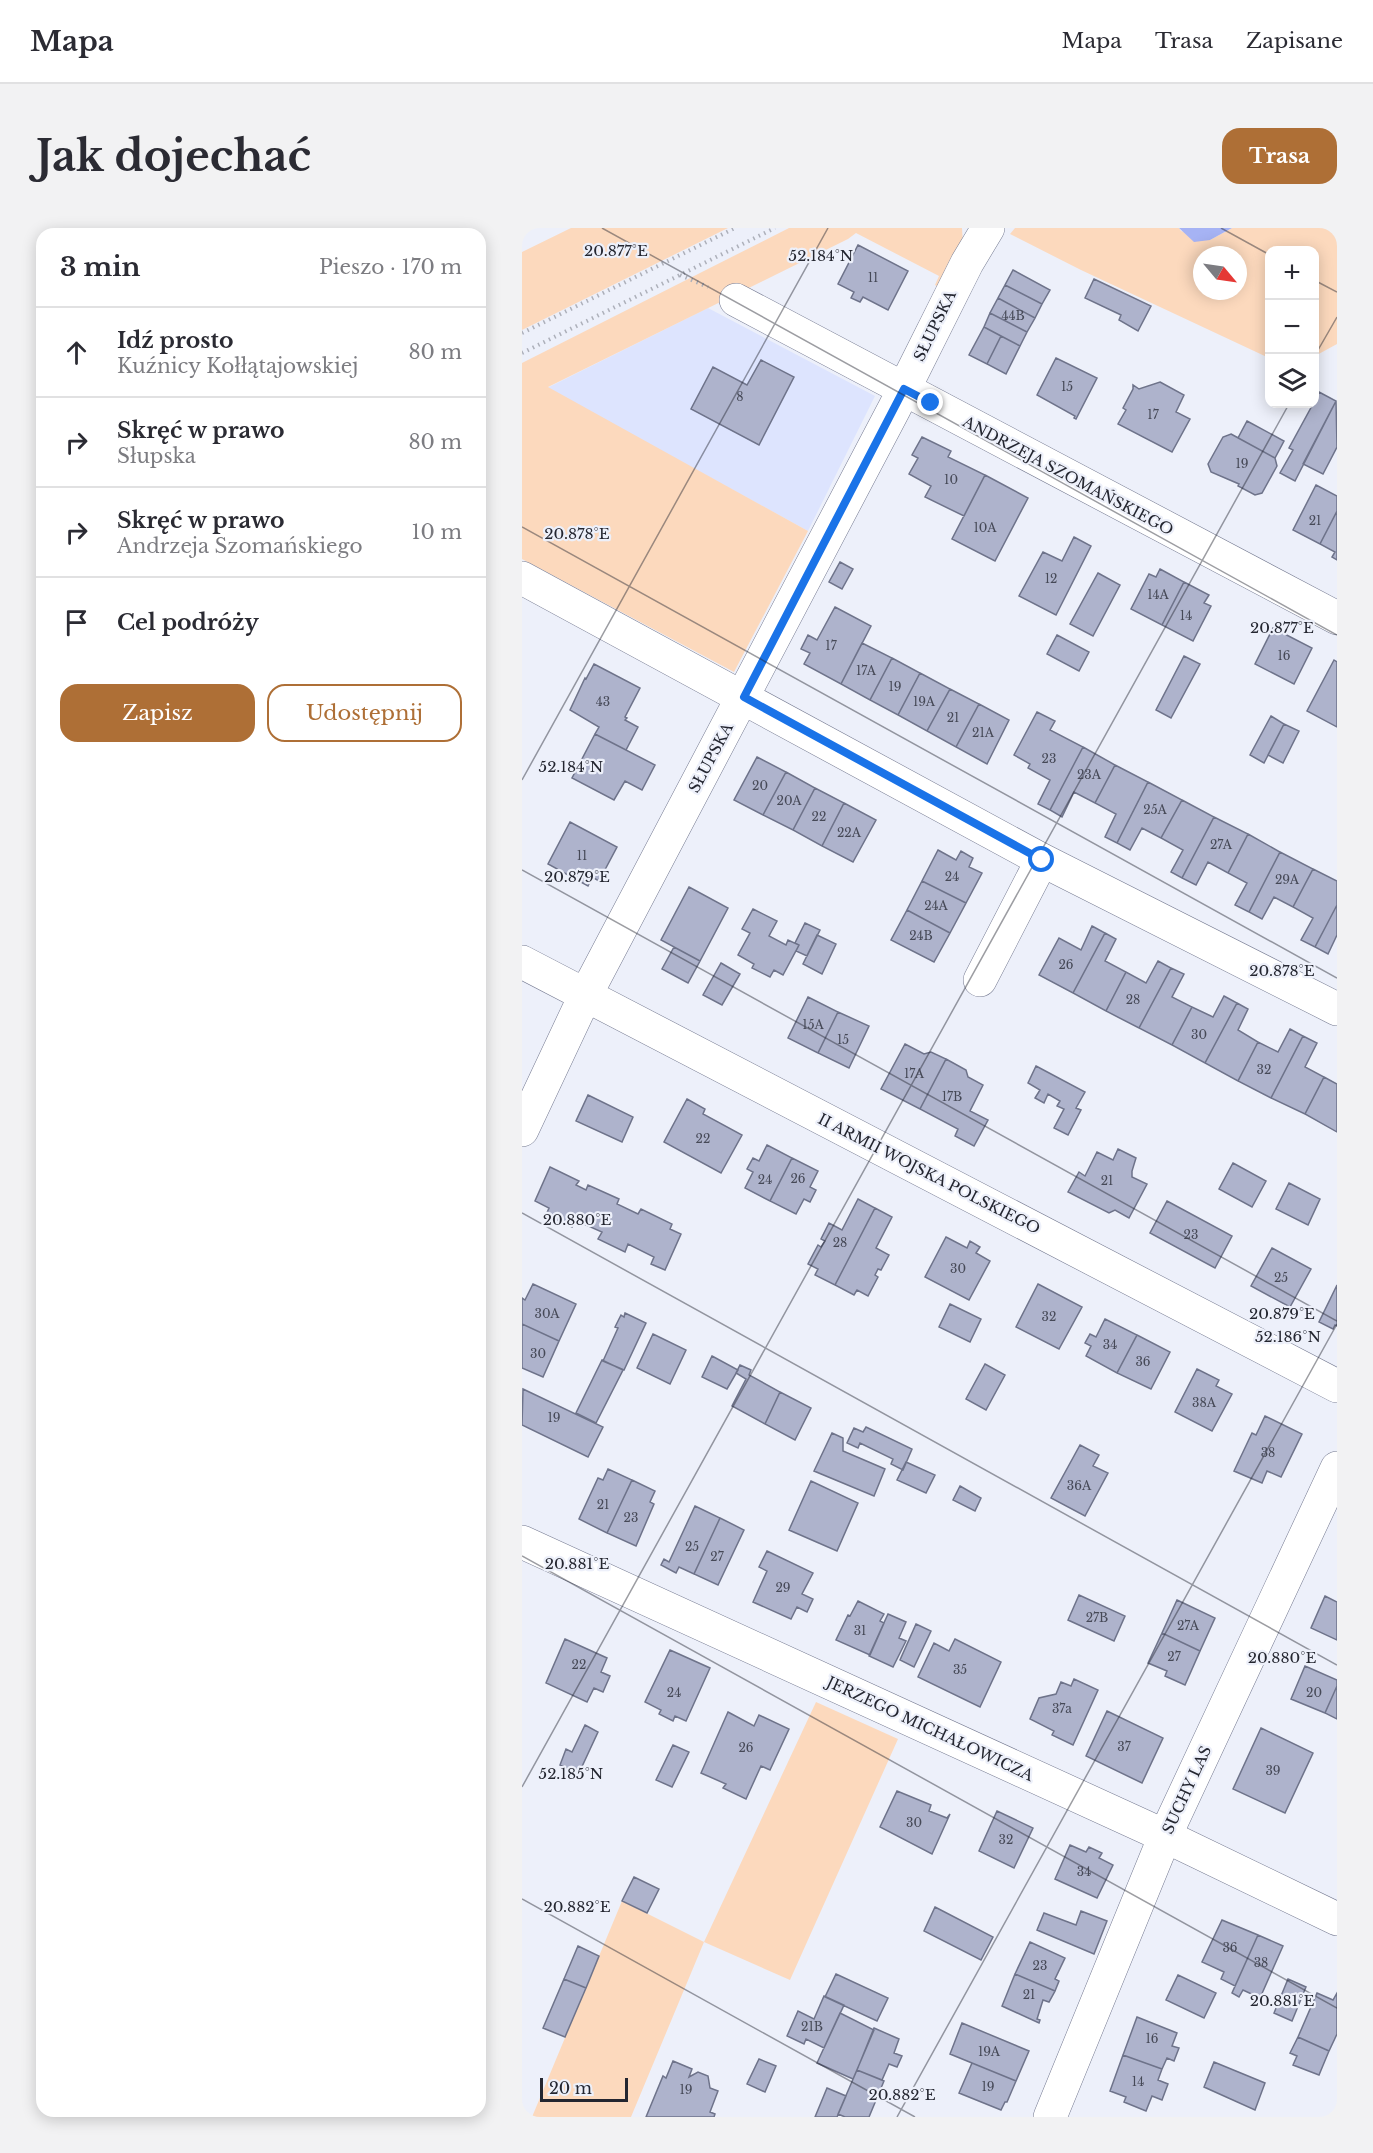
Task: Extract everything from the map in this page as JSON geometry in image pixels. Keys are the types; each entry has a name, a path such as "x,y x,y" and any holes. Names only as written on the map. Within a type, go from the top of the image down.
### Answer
{"street":[{"name":"SŁUPSKA","path":"522,1130 585,996 744,697 967,263 988,228"},
{"name":"ANDRZEJA SZOMAŃSKIEGO","path":"736,300 1337,618"},
{"path":"522,578 1042,860 1337,1010"},
{"path":"980,980 1042,860"},
{"name":"II ARMII WOJSKA POLSKIEGO","path":"522,962 1337,1386"},
{"name":"SUCHY LAS","path":"1050,2117 1165,1836 1337,1468"},
{"name":"JERZEGO MICHAŁOWICZA","path":"522,1542 1165,1836 1337,1919"}],"path":[{"path":"522,333 735,228"},
{"path":"522,353 775,228"}],"shaded area":[{"path":"571,228 728,228 522,330 522,252"},
{"path":"789,228 962,228 963,244 942,289 935,285 939,276 856,233 548,387 808,531 734,672 522,559 522,363"},
{"path":"1015,228 1179,228 1181,231 1210,240 1232,228 1337,228 1337,344 1319,354 1319,246 1265,246 1265,356 1081,270 1010,234"},
{"path":"708,308 875,396 808,531 547,388"},
{"path":"816,1702 898,1739 790,1980 704,1942"},
{"path":"622,1901 704,1942 631,2117 532,2117"}],"water":[{"path":"1179,228 1232,228 1210,240 1194,242"}],"building":[{"path":"858,245 908,271 888,310 863,297 860,302 851,298 854,292 838,284"},
{"path":"1013,270 1050,290 1042,304 1005,285"},
{"path":"1094,279 1151,306 1138,331 1119,320 1121,315 1085,298"},
{"path":"1005,285 1042,304 1035,318 998,298"},
{"path":"998,298 1035,318 1027,332 990,313"},
{"path":"990,313 1027,332 1020,346 984,327"},
{"path":"984,327 1001,336 987,364 969,355"},
{"path":"1001,336 1020,346 1006,374 987,364"},
{"path":"1056,358 1097,378 1076,419 1075,416 1037,395"},
{"path":"761,360 794,377 759,445 691,409 713,367 747,385"},
{"path":"1160,382 1184,395 1176,412 1190,419 1172,452 1118,424 1126,410 1123,408 1133,385 1139,389"},
{"path":"1319,392 1336,401 1295,481 1280,473 1293,450 1289,448 1311,408 1319,408"},
{"path":"1336,401 1337,447 1323,474 1303,464"},
{"path":"1247,421 1284,441 1275,458 1238,438"},
{"path":"1231,434 1275,458 1277,466 1262,493 1255,495 1238,486 1239,484 1211,472 1208,464 1223,437"},
{"path":"922,437 951,451 948,457 985,475 964,516 925,497 931,486 909,474 918,458 912,455"},
{"path":"985,475 1028,498 995,561 952,539"},
{"path":"1316,485 1337,496 1337,511 1320,544 1293,530"},
{"path":"1337,511 1337,560 1332,557 1335,552 1320,544"},
{"path":"1074,537 1091,546 1056,615 1019,596 1043,552 1062,561"},
{"path":"840,562 853,569 842,589 829,582"},
{"path":"1160,569 1184,582 1162,625 1131,609 1149,574 1156,577"},
{"path":"1098,573 1120,585 1093,636 1070,624"},
{"path":"1184,582 1209,595 1204,603 1211,606 1193,641 1162,625"},
{"path":"835,607 871,626 841,684 804,664 810,653 801,649 808,635 817,640"},
{"path":"1273,628 1312,648 1294,684 1255,664"},
{"path":"1057,635 1089,652 1079,671 1047,654"},
{"path":"862,643 892,658 870,700 841,684"},
{"path":"1184,656 1200,664 1171,718 1156,710"},
{"path":"892,658 920,673 898,715 870,700"},
{"path":"1334,660 1337,662 1337,727 1307,711"},
{"path":"594,664 640,688 625,717 627,718 625,720 638,727 626,750 595,734 599,727 570,710"},
{"path":"920,673 950,689 927,731 898,715"},
{"path":"950,689 979,704 956,747 927,731"},
{"path":"979,704 1009,720 987,764 956,747"},
{"path":"1037,712 1055,721 1050,730 1083,747 1050,810 1038,804 1050,780 1028,768 1030,764 1014,755"},
{"path":"1271,716 1284,724 1264,763 1250,755"},
{"path":"1284,724 1299,731 1283,763 1268,755"},
{"path":"595,734 655,765 642,790 625,781 614,800 572,778"},
{"path":"1083,747 1115,765 1095,803 1074,792 1062,817 1050,810"},
{"path":"757,757 786,772 763,815 734,800"},
{"path":"1115,765 1148,782 1117,843 1105,837 1116,814 1095,803"},
{"path":"786,772 815,788 793,830 763,815"},
{"path":"1148,782 1182,800 1161,838 1142,828 1130,850 1117,843"},
{"path":"815,788 844,803 822,846 793,830"},
{"path":"1182,800 1214,817 1182,878 1171,872 1183,850 1161,838"},
{"path":"844,803 876,820 853,862 822,846"},
{"path":"1214,817 1248,834 1228,873 1208,862 1196,885 1182,878"},
{"path":"570,822 617,847 599,881 592,877 588,886 548,864"},
{"path":"1248,834 1280,852 1249,912 1235,905 1247,883 1228,873"},
{"path":"938,850 956,860 961,851 973,858 969,867 982,873 966,903 922,881"},
{"path":"1280,852 1313,869 1293,907 1274,897 1262,919 1249,912"},
{"path":"1313,869 1337,881 1337,905 1315,947 1301,940 1313,918 1293,907"},
{"path":"922,881 966,903 950,933 907,910"},
{"path":"689,887 728,908 700,961 661,940"},
{"path":"1337,905 1337,935 1328,954 1315,947"},
{"path":"753,909 777,921 769,936 786,945 788,940 799,945 783,975 774,970 770,977 752,968 754,964 738,955 750,933 742,929"},
{"path":"907,910 950,933 934,962 891,940"},
{"path":"805,923 820,930 807,956 796,951 799,945 795,943"},
{"path":"1092,926 1105,933 1073,993 1039,975 1059,938 1081,950"},
{"path":"1105,933 1116,939 1105,961 1126,972 1106,1011 1073,993"},
{"path":"817,935 836,944 822,974 803,964"},
{"path":"674,947 700,961 688,983 662,969"},
{"path":"1158,961 1171,968 1139,1028 1106,1011 1126,972 1146,983"},
{"path":"721,963 740,974 722,1005 703,995"},
{"path":"1171,968 1184,974 1172,997 1192,1007 1172,1045 1139,1028"},
{"path":"1224,996 1237,1003 1205,1063 1172,1045 1192,1007 1213,1017"},
{"path":"808,997 838,1012 818,1053 788,1038"},
{"path":"1237,1003 1248,1009 1238,1030 1258,1042 1238,1081 1205,1063"},
{"path":"838,1012 869,1026 849,1068 818,1053"},
{"path":"1290,1029 1303,1036 1271,1098 1238,1081 1258,1042 1278,1052"},
{"path":"1303,1036 1317,1043 1305,1067 1324,1077 1305,1114 1271,1098"},
{"path":"905,1044 924,1054 931,1052 946,1059 920,1109 881,1089"},
{"path":"946,1059 966,1070 968,1077 983,1085 970,1111 988,1120 974,1146 955,1136 958,1129 920,1109"},
{"path":"1036,1066 1085,1092 1076,1108 1081,1110 1068,1135 1054,1128 1064,1109 1057,1106 1060,1101 1048,1094 1044,1103 1035,1098 1040,1090 1028,1083"},
{"path":"1324,1077 1337,1084 1337,1132 1305,1114"},
{"path":"588,1095 633,1117 622,1142 576,1121"},
{"path":"687,1099 705,1109 703,1114 742,1135 721,1173 664,1142"},
{"path":"767,1145 792,1158 770,1201 745,1188 753,1172 747,1169 753,1158 759,1161"},
{"path":"1118,1149 1136,1158 1132,1177 1147,1184 1129,1218 1115,1210 1109,1213 1068,1192 1079,1172 1085,1176 1097,1152 1113,1160"},
{"path":"792,1158 818,1171 810,1187 816,1190 810,1202 804,1199 796,1214 770,1201"},
{"path":"1233,1163 1266,1181 1252,1207 1219,1189"},
{"path":"550,1167 579,1181 576,1185 586,1190 588,1185 619,1199 617,1204 638,1214 641,1209 672,1224 670,1229 681,1234 665,1270 651,1264 654,1257 628,1244 625,1252 598,1239 602,1232 575,1220 572,1227 546,1215 549,1208 535,1201"},
{"path":"1289,1183 1320,1199 1308,1225 1276,1209"},
{"path":"858,1199 875,1208 835,1285 815,1275 818,1269 808,1264 818,1245 821,1247 825,1241 821,1239 829,1223 842,1230"},
{"path":"1167,1201 1232,1236 1215,1268 1150,1233"},
{"path":"875,1208 892,1217 876,1248 889,1255 881,1270 878,1269 875,1275 878,1277 868,1296 857,1290 854,1295 835,1285"},
{"path":"946,1237 967,1248 970,1241 980,1247 976,1253 990,1261 969,1300 925,1277"},
{"path":"1272,1248 1311,1269 1290,1307 1251,1286"},
{"path":"533,1284 576,1304 559,1341 522,1324 522,1298 525,1300"},
{"path":"1038,1284 1082,1307 1059,1349 1016,1327"},
{"path":"1337,1285 1337,1326 1335,1325 1333,1329 1319,1322"},
{"path":"950,1304 981,1319 970,1342 939,1327"},
{"path":"625,1313 646,1323 624,1370 603,1361 618,1328 615,1327 621,1315 624,1317"},
{"path":"1105,1319 1137,1335 1117,1373 1086,1356 1091,1346 1085,1343 1090,1334 1096,1337"},
{"path":"522,1324 559,1341 543,1377 522,1368"},
{"path":"653,1334 686,1350 670,1384 637,1368"},
{"path":"1137,1335 1170,1352 1151,1389 1117,1373"},
{"path":"712,1356 738,1370 727,1389 702,1377"},
{"path":"602,1360 623,1370 596,1423 576,1413"},
{"path":"985,1364 1005,1375 986,1410 966,1399"},
{"path":"740,1365 751,1370 749,1375 780,1392 765,1424 732,1406 746,1379 736,1373"},
{"path":"1197,1369 1219,1380 1216,1386 1232,1394 1212,1431 1175,1412"},
{"path":"523,1389 603,1427 588,1457 522,1425"},
{"path":"780,1392 811,1408 795,1440 765,1424"},
{"path":"1265,1416 1302,1434 1281,1477 1267,1471 1262,1483 1234,1471 1252,1433 1256,1435"},
{"path":"866,1427 912,1449 903,1470 891,1464 893,1459 860,1443 858,1448 847,1443 854,1428 863,1432"},
{"path":"832,1433 843,1438 843,1451 885,1469 874,1496 814,1471"},
{"path":"1080,1445 1099,1455 1093,1466 1108,1473 1085,1516 1051,1498"},
{"path":"906,1462 935,1475 926,1493 897,1480"},
{"path":"608,1469 632,1480 607,1533 579,1519 598,1478 603,1480"},
{"path":"632,1480 655,1491 650,1502 654,1504 636,1546 607,1533"},
{"path":"811,1481 858,1503 837,1551 789,1530"},
{"path":"960,1486 981,1498 975,1511 953,1500"},
{"path":"695,1506 720,1518 694,1574 679,1567 676,1573 661,1565 664,1559 669,1562"},
{"path":"720,1518 744,1530 718,1585 694,1574"},
{"path":"767,1551 813,1573 802,1594 813,1599 807,1612 797,1607 791,1619 753,1602 767,1571 759,1567"},
{"path":"1079,1595 1125,1616 1114,1641 1068,1620"},
{"path":"1325,1596 1337,1602 1337,1640 1311,1628"},
{"path":"1177,1600 1215,1618 1200,1651 1162,1633"},
{"path":"858,1601 884,1614 880,1621 884,1623 870,1655 836,1640 848,1615 850,1616"},
{"path":"888,1614 906,1622 899,1638 906,1641 893,1667 869,1656"},
{"path":"916,1624 931,1631 914,1667 900,1660"},
{"path":"1162,1633 1200,1651 1185,1685 1165,1676 1167,1671 1148,1663"},
{"path":"565,1639 607,1658 601,1672 610,1676 603,1692 594,1688 587,1702 546,1683"},
{"path":"955,1639 1001,1662 980,1707 918,1677 934,1643 949,1651"},
{"path":"670,1650 710,1668 686,1721 675,1716 673,1721 659,1714 661,1710 645,1702"},
{"path":"1305,1666 1337,1680 1337,1686 1325,1713 1291,1699"},
{"path":"1074,1679 1098,1690 1073,1745 1052,1735 1054,1731 1030,1719 1039,1698 1056,1694 1061,1682 1071,1686"},
{"path":"1337,1686 1337,1719 1325,1713"},
{"path":"1107,1711 1163,1738 1142,1783 1086,1756"},
{"path":"728,1712 754,1726 759,1715 789,1729 770,1770 761,1766 746,1799 723,1788 726,1784 701,1773"},
{"path":"585,1725 598,1732 579,1773 560,1765 566,1749 572,1752"},
{"path":"1261,1728 1313,1753 1285,1813 1233,1789"},
{"path":"673,1745 689,1752 672,1787 656,1780"},
{"path":"897,1791 931,1805 929,1811 947,1818 950,1814 932,1854 880,1827"},
{"path":"997,1811 1033,1828 1014,1868 979,1851"},
{"path":"1070,1845 1086,1852 1089,1847 1102,1853 1099,1858 1113,1865 1097,1898 1055,1879"},
{"path":"634,1877 659,1889 647,1913 622,1901"},
{"path":"935,1907 993,1937 981,1960 924,1931"},
{"path":"1081,1911 1107,1921 1094,1954 1037,1930 1044,1913 1076,1925"},
{"path":"1222,1920 1258,1935 1235,1986 1221,1979 1224,1972 1202,1962"},
{"path":"1258,1935 1283,1946 1260,1998 1243,1990 1239,1997 1232,1993"},
{"path":"1030,1942 1065,1958 1055,1979 1059,1981 1055,1991 1015,1974"},
{"path":"578,1946 599,1956 586,1988 564,1979"},
{"path":"836,1974 888,1998 877,2021 825,1997"},
{"path":"1015,1974 1055,1991 1049,2002 1043,2000 1037,2019 1040,2020 1039,2023 1002,2006"},
{"path":"1178,1975 1216,1993 1204,2018 1166,2000"},
{"path":"564,1979 586,1988 565,2037 543,2028"},
{"path":"1288,1979 1306,1987 1292,2021 1274,2013"},
{"path":"1317,1993 1333,2000 1337,1993 1337,2034 1329,2051 1298,2037"},
{"path":"824,1996 844,2005 824,2048 806,2039 804,2044 787,2036 798,2011 814,2019"},
{"path":"840,2013 874,2030 853,2079 817,2063"},
{"path":"1137,2017 1177,2033 1172,2046 1179,2048 1174,2061 1167,2058 1162,2069 1123,2055"},
{"path":"962,2023 1029,2051 1016,2081 950,2054"},
{"path":"874,2028 899,2039 894,2053 902,2056 897,2067 889,2064 882,2080 857,2070"},
{"path":"1298,2037 1329,2051 1319,2075 1293,2065 1297,2056 1290,2053"},
{"path":"1123,2055 1162,2069 1158,2080 1168,2084 1162,2100 1152,2096 1146,2111 1124,2102 1126,2097 1110,2091"},
{"path":"759,2059 776,2066 765,2092 747,2084"},
{"path":"673,2061 692,2069 689,2077 698,2072 708,2076 710,2088 718,2091 710,2112 715,2114 714,2117 646,2117 663,2076 666,2078"},
{"path":"1214,2062 1265,2083 1255,2110 1204,2087"},
{"path":"972,2063 1016,2081 1001,2110 959,2093"},
{"path":"857,2070 884,2081 869,2117 845,2117 838,2114"},
{"path":"827,2088 846,2096 837,2117 815,2117"}],"route":[{"path":"931,403 904,389 744,697 1042,860"}]}
